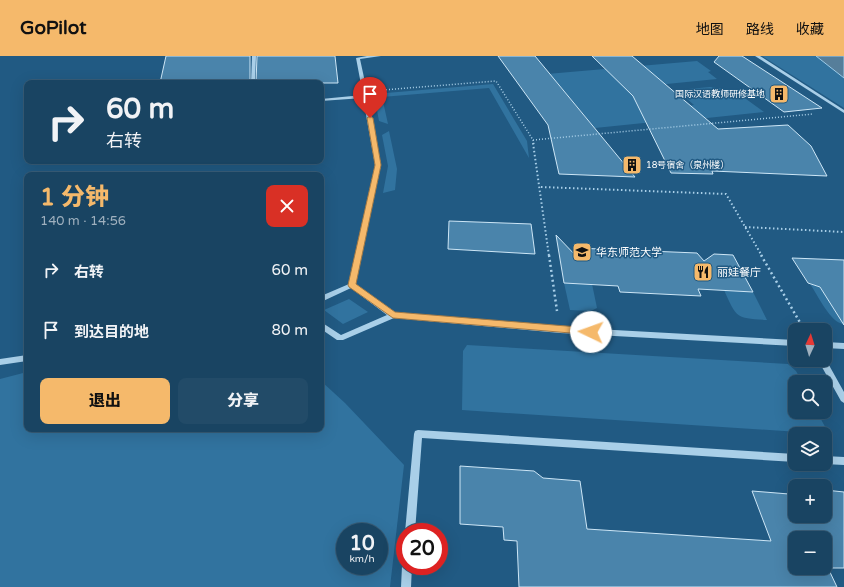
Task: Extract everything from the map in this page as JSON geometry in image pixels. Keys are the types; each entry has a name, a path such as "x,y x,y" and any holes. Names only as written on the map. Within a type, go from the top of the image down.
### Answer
{"lane":[{"path":"253,80 254,56"},
{"path":"352,285 378,165 358,58 379,56"},
{"path":"757,56 843,112"},
{"path":"324,100 365,94"},
{"path":"324,298 352,285"},
{"path":"352,285 393,315"},
{"path":"324,327 340,338 393,315 560,330 788,343"},
{"path":"832,345 844,346"},
{"path":"0,362 24,358"},
{"path":"826,367 844,399"},
{"path":"411,523 418,434 788,458"},
{"path":"832,460 844,461"},
{"path":"406,587 407,575"}],"path":[{"path":"365,94 496,81 533,140 541,187 560,330"},
{"path":"533,140 843,112"},
{"path":"541,187 726,194 800,323"},
{"path":"745,227 844,232"}],"shaded area":[{"path":"762,56 816,56 844,78 844,108"},
{"path":"816,56 844,56 844,78"},
{"path":"697,61 711,71 708,72 717,79 626,88 673,120 595,128 556,81 553,81 547,74"},
{"path":"493,84 527,141 529,158 489,88 382,97 388,124 379,121 374,94"},
{"path":"710,87 735,91 764,112 688,120 675,107 694,105 677,90"},
{"path":"389,131 397,169 395,190 383,193 388,166 382,135"},
{"path":"564,283 592,284 597,308 591,311 570,310"},
{"path":"810,284 820,287 831,304 844,305 844,324 834,319 829,314"},
{"path":"724,290 753,292 767,320 749,319 739,315 732,307"},
{"path":"349,299 368,312 343,324 324,310"},
{"path":"467,345 788,364 788,367 791,367 798,375 788,375 788,419 821,419 825,427 788,427 788,431 462,410 463,351"},
{"path":"24,373 24,432 324,432 324,384 345,403 404,465 397,523 396,523 390,587 0,587 0,379"}],"building":[{"path":"166,56 250,56 250,80 161,80"},
{"path":"257,56 335,56 338,83 324,83 324,80 256,80"},
{"path":"498,56 535,56 635,177 559,174 548,125"},
{"path":"592,56 632,56 718,129 788,125 811,146 827,176 712,171 713,174 671,173 633,96"},
{"path":"719,56 742,56 822,108 784,112 714,62"},
{"path":"449,221 531,224 535,254 448,249"},
{"path":"556,235 579,259 576,248 697,253 704,261 714,254 733,255 753,292 698,289 701,296 620,292 618,286 564,283"},
{"path":"792,258 844,260 844,325 820,287 808,283"},
{"path":"460,466 534,471 543,478 580,481 587,529 771,541 752,491 788,494 788,523 832,523 832,491 844,492 844,568 832,568 832,531 788,531 788,575 831,575 837,587 519,587 517,541 504,540 503,527 460,524"}],"place":[{"name":"国际汉语教师研修基地","path":"779,94"},
{"name":"18号宿舍（泉州楼）","path":"632,165"},
{"name":"华东师范大学","path":"582,252"},
{"name":"丽娃餐庁","path":"703,272"}],"route":[{"path":"370,118 378,165 352,285 393,315 591,332"}]}
